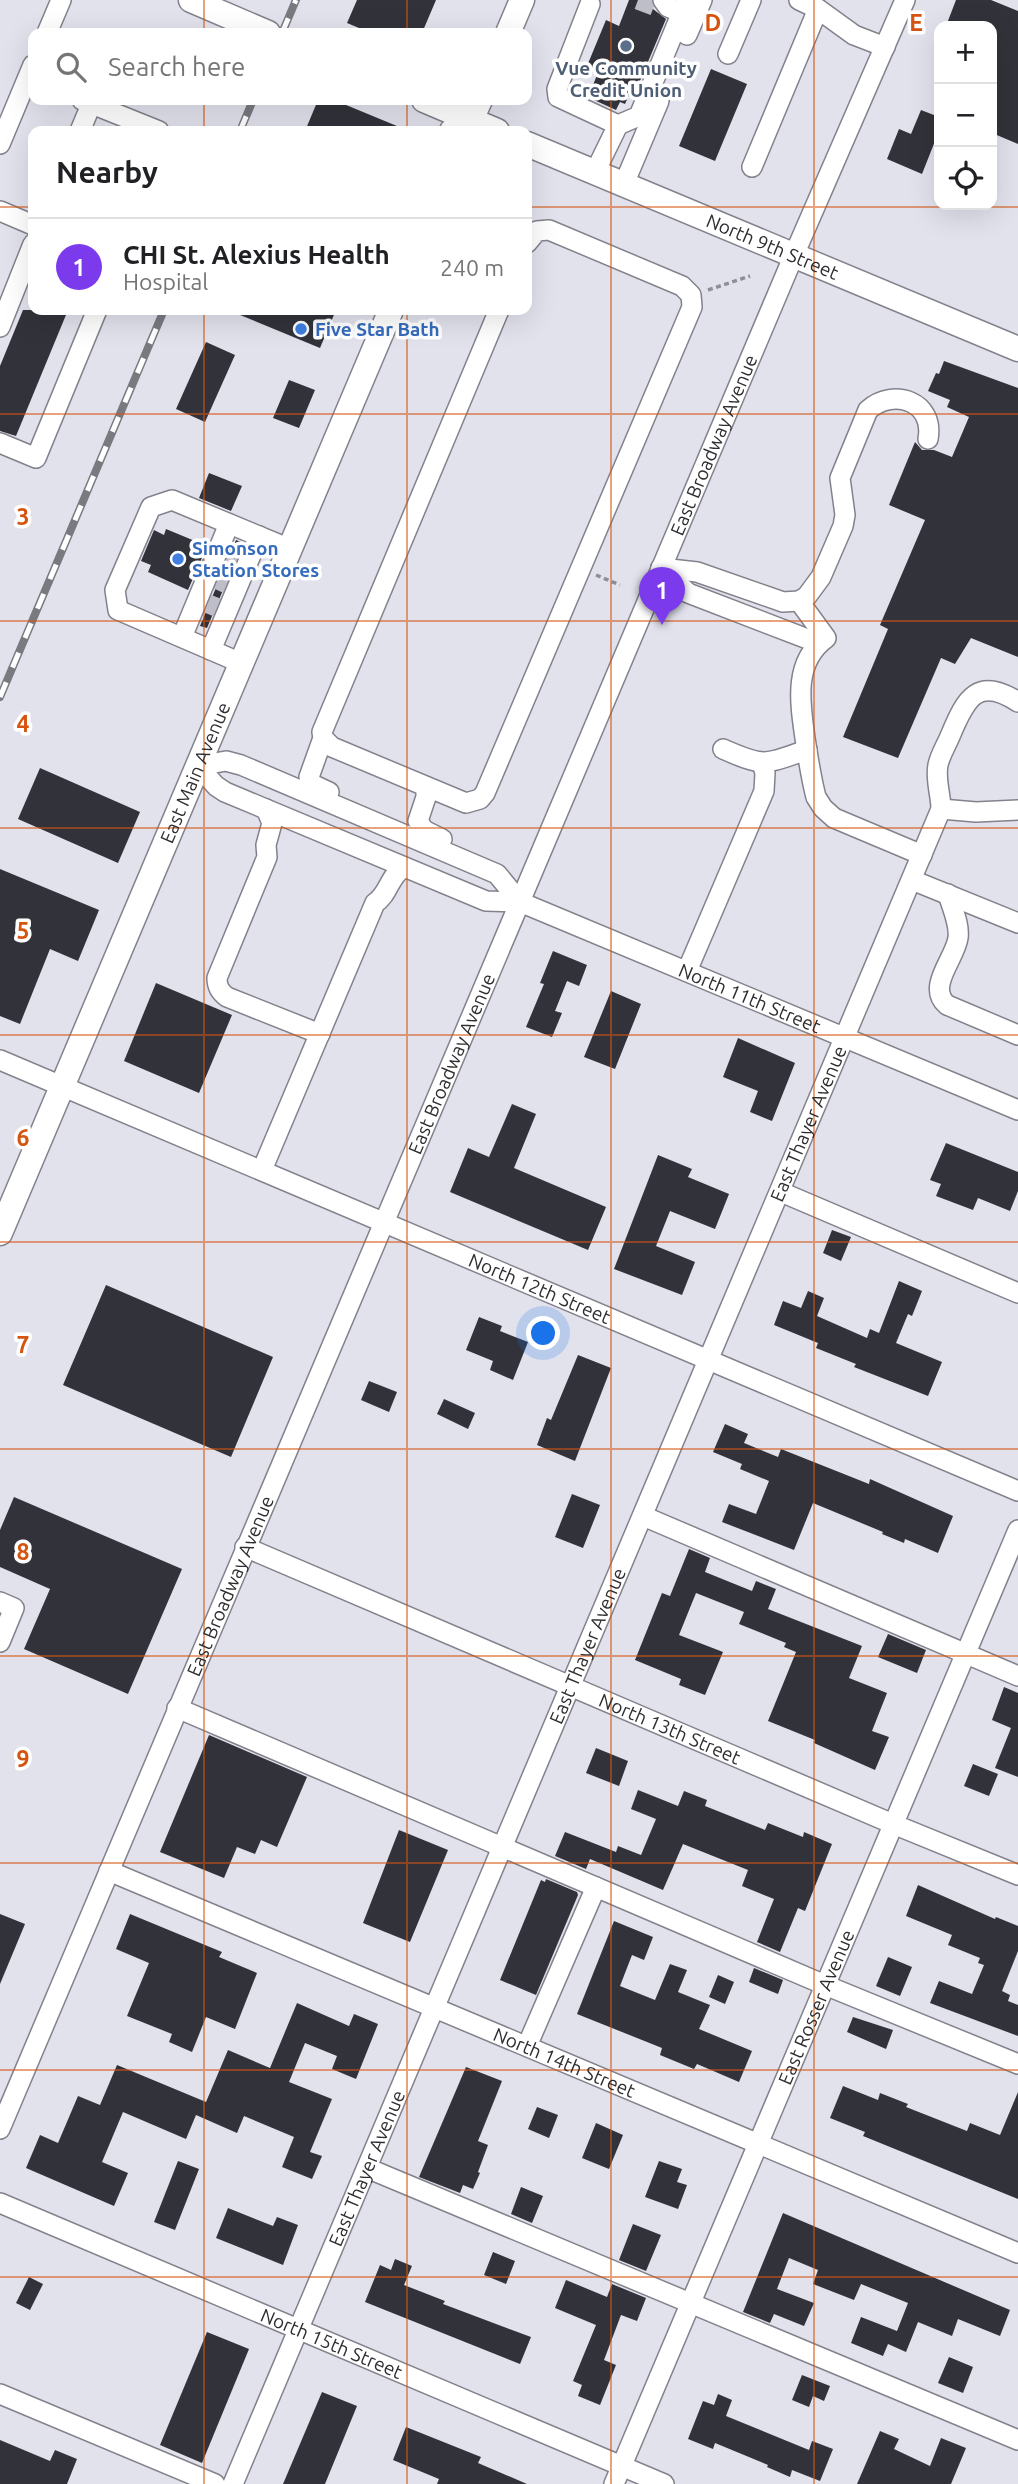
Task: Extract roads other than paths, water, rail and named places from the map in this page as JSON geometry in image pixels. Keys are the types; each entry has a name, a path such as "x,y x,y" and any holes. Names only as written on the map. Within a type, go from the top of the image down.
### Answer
{"main road":[{"path":"191,0 256,28"},
{"path":"510,28 522,0"},
{"path":"435,105 469,121"},
{"name":"North 9th Street","path":"532,146 1018,349"},
{"name":"East Main Avenue","path":"0,1233 389,315"}],"street":[{"path":"49,28 61,0"},
{"path":"624,184 702,0"},
{"path":"728,54 751,0"},
{"path":"799,0 818,9 854,34 885,47"},
{"name":"East Broadway Avenue","path":"0,2129 794,255 905,0"},
{"path":"588,1 557,89 558,97 618,124"},
{"path":"595,172 618,124 639,116 671,5"},
{"path":"752,167 818,9"},
{"path":"0,144 28,83"},
{"path":"82,126 88,105"},
{"path":"98,105 147,126"},
{"path":"0,211 28,223"},
{"path":"323,738 332,747 467,803 485,793 692,307 691,295 682,286 549,230 537,232 532,238"},
{"path":"0,327 28,257"},
{"path":"0,443 36,458 95,315"},
{"path":"497,315 323,726 323,738 308,773 310,781 316,787 348,801 393,852 470,862 498,874 520,902"},
{"path":"662,568 697,572 783,602 799,601 815,587 843,526 843,467 868,410 874,404 892,398 913,403 928,418 928,439"},
{"path":"241,663 118,610 115,590 151,507 172,500 290,549"},
{"path":"182,638 202,601 222,553 229,524"},
{"path":"211,650 259,536"},
{"path":"662,568 688,593 818,643"},
{"path":"799,601 826,638 811,652 801,679 800,698 813,784 823,808 834,818 922,855"},
{"path":"1018,702 993,690 984,690 968,700 961,709 938,765 941,809 976,812 1018,810"},
{"path":"320,1034 227,997 219,989 217,978 267,857 266,845 311,744 323,738"},
{"path":"723,750 762,763 807,750"},
{"path":"198,765 226,761 285,807 363,817"},
{"path":"687,971 764,791 765,773 762,763"},
{"path":"198,765 216,786 285,807 393,852 486,901 520,902"},
{"path":"262,1170 375,903 384,894 393,852 414,798 426,787"},
{"path":"426,787 426,797 418,816 420,826 448,842 470,862"},
{"name":"East Thayer Avenue","path":"233,2484 941,809"},
{"path":"912,880 1018,923"},
{"path":"948,894 958,939 939,987 939,997 947,1005 1018,1035"},
{"name":"North 11th Street","path":"520,902 1018,1110"},
{"name":"North 12th Street","path":"0,1060 1018,1491"},
{"path":"781,1192 1018,1293"},
{"path":"642,1516 1018,1676"},
{"name":"East Rosser Avenue","path":"617,2475 1018,1530"},
{"name":"North 13th Street","path":"245,1547 1018,1875"},
{"path":"0,1642 7,1605"},
{"path":"177,1708 825,1985 1018,2064"},
{"name":"North 14th Street","path":"109,1871 1018,2253"},
{"path":"527,2046 596,1887"},
{"path":"367,2168 1018,2440"},
{"name":"North 15th Street","path":"0,2203 298,2330 617,2475 664,2484"},
{"path":"0,2394 215,2484"}],"tunnel":[{"path":"638,0 654,6"},
{"path":"226,554 246,563"},
{"path":"216,579 235,588"},
{"path":"206,603 226,611"}],"railway":[{"path":"284,28 296,0"},
{"path":"242,126 251,105"},
{"path":"0,697 162,315"}],"place":[{"name":"Vue Community Credit Union","path":"626,46"},
{"name":"Five Star Bath","path":"301,329"},
{"name":"Simonson Station Stores","path":"178,559"},
{"name":"CHI St. Alexius Health","path":"662,625"}]}
